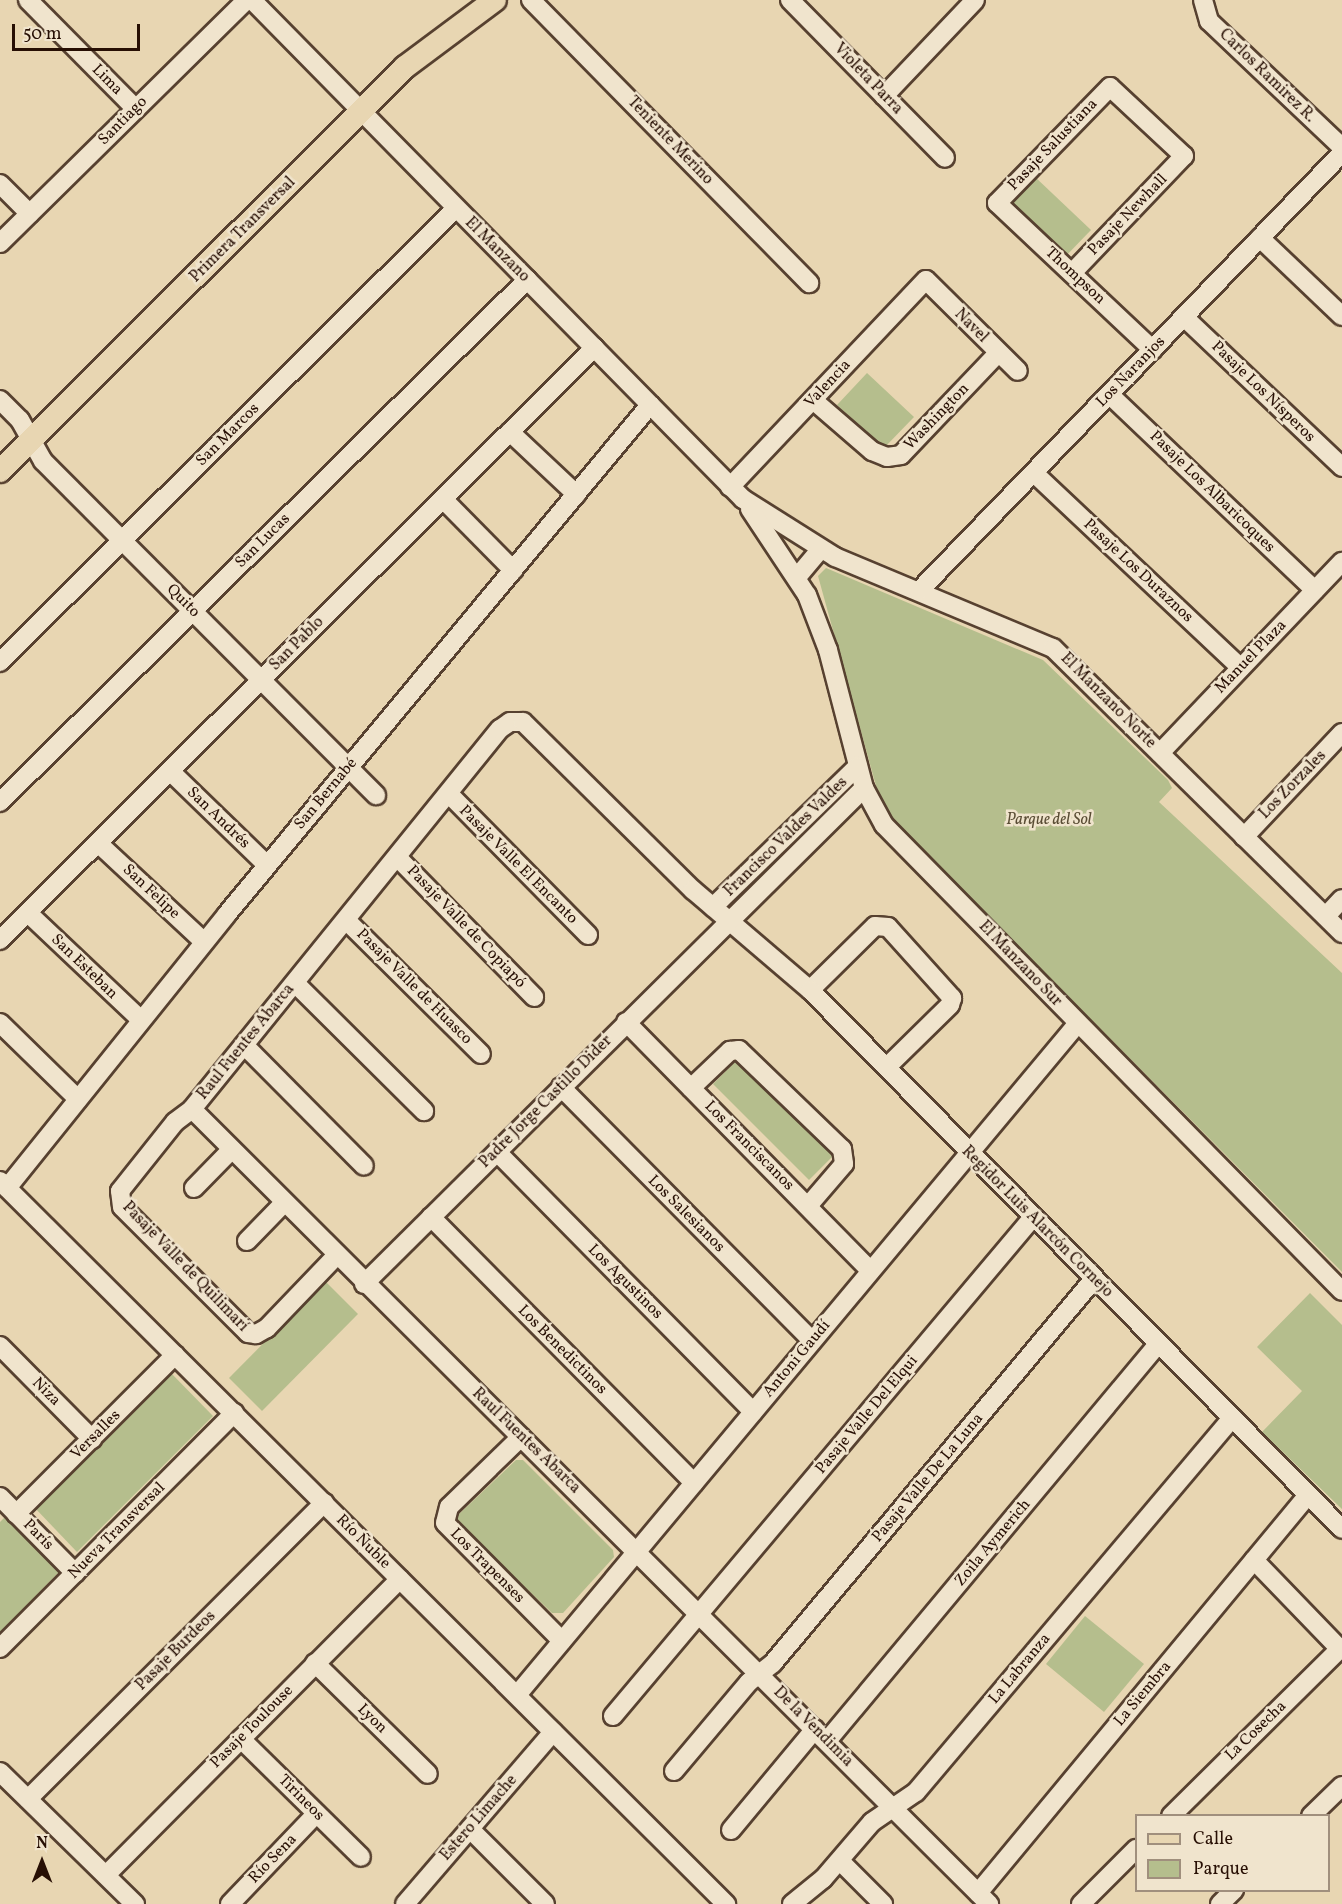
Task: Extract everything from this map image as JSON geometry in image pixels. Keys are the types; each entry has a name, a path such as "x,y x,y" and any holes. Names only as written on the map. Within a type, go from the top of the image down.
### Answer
{"main road":[{"name":"Primera Transversal","path":"0,471 405,67 495,0"}],"street":[{"name":"Lima","path":"28,0 136,109"},
{"name":"Santiago","path":"0,243 246,0"},
{"name":"El Manzano","path":"252,0 737,493 798,576"},
{"name":"Teniente Merino","path":"531,0 809,283"},
{"name":"Violeta Parra","path":"790,0 945,158"},
{"path":"884,96 975,0"},
{"name":"Carlos Ramirez R.","path":"1203,0 1209,21 1342,147"},
{"name":"Pasaje Newhall","path":"1072,273 1184,156 1110,87"},
{"name":"Pasaje Salustiana","path":"997,203 1110,87"},
{"name":"Los Naranjos","path":"919,591 1260,238 1339,163"},
{"path":"0,184 30,214"},
{"name":"Thompson","path":"997,203 1153,350"},
{"name":"San Marcos","path":"0,662 456,208"},
{"path":"1260,238 1342,316"},
{"name":"San Lucas","path":"0,802 527,280"},
{"name":"Navel","path":"926,280 998,354 1018,371"},
{"name":"Valencia","path":"737,493 813,400 926,280"},
{"name":"Pasaje Los Nísperos","path":"1184,317 1342,467"},
{"name":"San Pablo","path":"0,940 594,348"},
{"name":"Washington","path":"813,400 872,451 887,457 901,455 998,354"},
{"name":"Pasaje Los Albaricoques","path":"1110,394 1315,590"},
{"name":"Quito","path":"0,400 20,420 43,461 376,795"},
{"name":"San Bernabé","path":"3,1184 78,1099 348,767 650,405"},
{"path":"510,432 576,494"},
{"name":"Pasaje Los Duraznos","path":"1034,473 1241,668"},
{"name":"El Manzano","path":"737,493 821,549"},
{"path":"443,499 513,570"},
{"path":"798,576 806,563 821,549"},
{"name":"El Manzano Norte","path":"821,549 1053,648 1342,933"},
{"name":"Manuel Plaza","path":"1160,753 1342,562"},
{"name":"El Manzano Sur","path":"798,576 825,640 864,788 884,825 1342,1291"},
{"name":"Raul Fuentes Abarca","path":"638,1550 364,1284 192,1109 505,725 516,721 529,724 713,907 728,919"},
{"name":"Los Zorzales","path":"1244,837 1342,733"},
{"name":"Francisco Valdes Valdes","path":"713,907 858,766"},
{"name":"San Andrés","path":"170,771 267,866"},
{"name":"Francisco Valdes Valdes","path":"728,919 864,788"},
{"name":"Pasaje Valle El Encanto","path":"449,794 588,935"},
{"name":"San Felipe","path":"98,843 204,942"},
{"name":"Pasaje Valle de Copiapó","path":"397,857 534,997"},
{"path":"1326,916 1342,899"},
{"name":"San Esteban","path":"28,913 141,1020"},
{"name":"Regidor Luis Alarcón Cornejo","path":"728,919 810,990 969,1154 1342,1529"},
{"name":"Padre Jorge Castillo Dider","path":"364,1284 728,919"},
{"name":"Pasaje Valle de Huasco","path":"346,920 481,1054"},
{"path":"810,990 875,926 888,927 952,998 950,1005 887,1068"},
{"path":"295,983 424,1111"},
{"name":"Los Franciscanos","path":"626,1022 871,1271"},
{"path":"0,1023 78,1099"},
{"name":"Antoni Gaudí","path":"517,1695 1078,1023"},
{"path":"244,1045 364,1166"},
{"path":"691,1088 730,1051 739,1050 842,1149 844,1164 808,1206"},
{"name":"Los Salesianos","path":"561,1087 812,1341"},
{"name":"Pasaje Valle de Quilimarí","path":"192,1109 175,1122 119,1196 123,1207 248,1333 262,1332 336,1256"},
{"path":"194,1188 232,1149"},
{"name":"Los Agustinos","path":"496,1152 753,1412"},
{"name":"Río Ñuble","path":"3,1184 726,1904"},
{"path":"247,1241 284,1203"},
{"name":"Los Benedictinos","path":"431,1217 694,1483"},
{"name":"Pasaje Valle Del Elqui","path":"613,1716 1033,1217"},
{"name":"Pasaje Valle De La Luna","path":"674,1771 760,1674 773,1663 1094,1280"},
{"name":"Zoila Aymerich","path":"731,1830 821,1735 1158,1344"},
{"name":"Niza","path":"0,1346 92,1439"},
{"name":"Versalles","path":"16,1514 175,1355"},
{"name":"Nueva Transversal","path":"0,1648 234,1413"},
{"name":"La Labranza","path":"792,1904 840,1861 872,1822 916,1792 1232,1418"},
{"name":"Los Trapenses","path":"521,1437 449,1507 445,1522 562,1641"},
{"name":"La Siembra","path":"983,1899 1308,1495"},
{"name":"París","path":"0,1497 75,1573"},
{"name":"Pasaje Burdeos","path":"28,1799 324,1503"},
{"name":"De la Vendimia","path":"638,1550 983,1899"},
{"path":"1254,1560 1341,1648"},
{"name":"Pasaje Toulouse","path":"106,1875 399,1579"},
{"name":"La Cosecha","path":"1172,1814 1341,1648"},
{"name":"Lyon","path":"315,1663 428,1774"},
{"name":"Estero Limache","path":"405,1904 553,1732"},
{"name":"Tirineos","path":"241,1739 361,1857"},
{"path":"0,1772 135,1904"},
{"path":"1312,1814 1342,1786"},
{"name":"Río Sena","path":"230,1904 316,1814"},
{"path":"470,1828 545,1904"},
{"path":"1081,1904 1135,1851"},
{"path":"840,1861 883,1904"},
{"path":"1220,1904 1232,1892"}],"green space":[{"path":"1034,176 1091,230 1063,259 1006,205"},
{"path":"867,373 914,417 884,448 837,405"},
{"name":"Parque del Sol","path":"826,568 1043,660 1168,780 1172,788 1159,802 1342,973 1342,1272 889,816 878,793 818,576"},
{"path":"740,1057 836,1153 809,1180 713,1084"},
{"path":"325,1281 358,1314 262,1411 229,1378"},
{"path":"1310,1293 1342,1325 1342,1509 1262,1432 1302,1391 1257,1347"},
{"path":"170,1372 213,1416 77,1552 34,1507"},
{"path":"516,1460 523,1460 613,1550 614,1557 563,1613 552,1613 458,1523 458,1515"},
{"path":"8,1514 63,1568 0,1632 0,1522"},
{"path":"1085,1616 1144,1664 1104,1712 1046,1664"}]}
